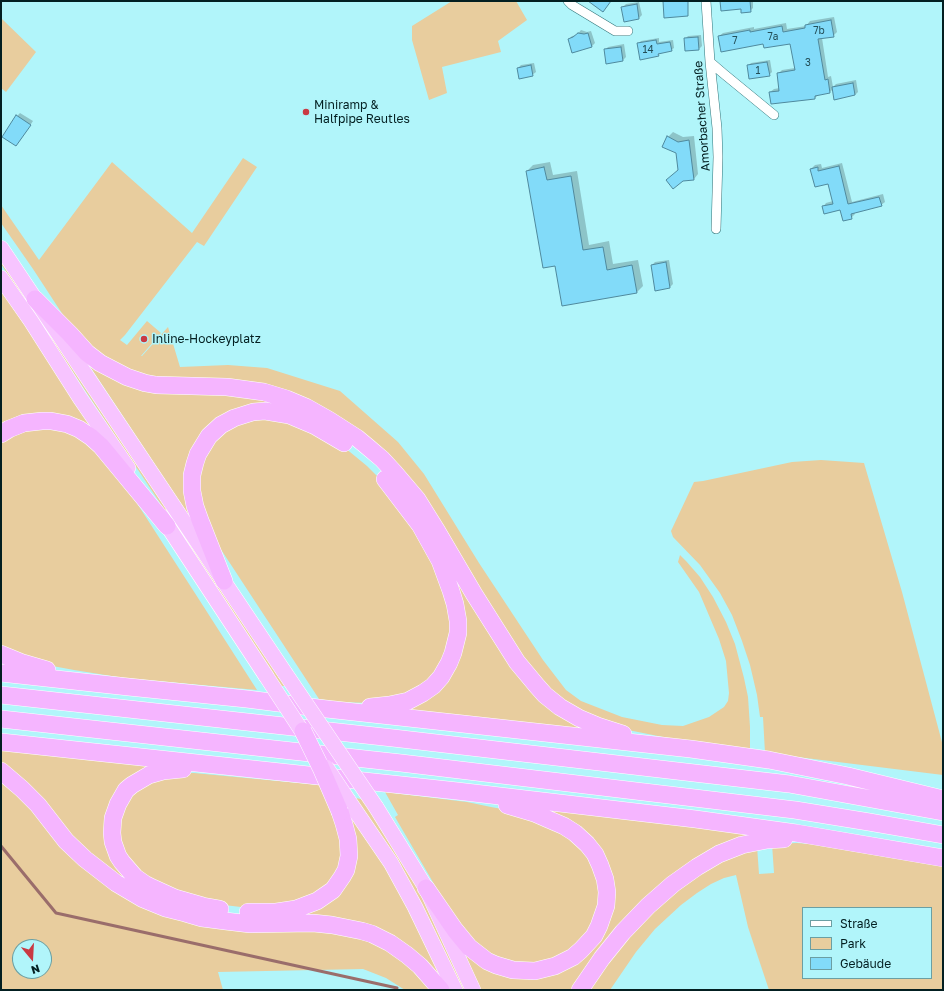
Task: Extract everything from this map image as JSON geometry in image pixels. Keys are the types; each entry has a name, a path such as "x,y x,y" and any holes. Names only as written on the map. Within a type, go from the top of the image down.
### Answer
{"highway":[{"path":"1,248 376,807 426,888 455,930 469,947 487,961 506,969 535,971 546,969 573,957 594,936 606,906 607,892 605,878 595,854 575,833 550,820 534,813 457,791"},
{"path":"1,278 303,732 321,768 344,806 391,863 415,907 455,990"},
{"path":"35,299 87,353 100,363 127,377 156,385 227,387 264,392 298,403 344,429 382,459 417,498 517,662 529,678 545,695 560,707 579,718 598,726 626,735 691,749"},
{"path":"224,581 195,506 192,483 195,463 203,445 209,436 221,425 234,418 253,412 264,411 289,415 315,426 334,436 353,449 371,464 398,494 426,534 440,560 449,583 458,621 458,632 453,654 441,678 423,693 408,701 381,706 318,708"},
{"path":"1,434 17,425 37,421 59,422 79,429 101,446 167,526"},
{"path":"1,654 40,668 129,688"},
{"path":"1,673 691,749 769,760 848,776 943,799"},
{"path":"1,695 393,738 781,783 943,812"},
{"path":"1,719 393,762 795,810 943,835"},
{"path":"1,742 457,791 696,819 796,833 943,858"},
{"path":"236,768 164,771 140,779 126,790 115,811 112,833 113,842 118,856 131,873 140,881 162,892 203,906 236,911 264,913 288,911 302,907 317,902 328,895 338,884 346,870 349,848 344,824 344,806"},
{"path":"1,771 38,805 66,840 85,859 116,883 143,899 165,908 218,920 250,924 326,924 372,934 407,954 420,966 441,990"},
{"path":"580,990 602,958 623,932 648,906 673,884 719,854 742,846 778,839 876,846"},
{"path":"426,888 473,990"}],"street":[{"path":"568,1 572,5 616,31 628,31"},
{"name":"Amorbacher Straße","path":"706,1 710,62 717,128 718,157 716,229"},
{"path":"710,62 774,114"}],"green space":[{"path":"452,1 516,1 527,20 498,41 501,52 442,67 447,93 429,100 412,40 412,26"},
{"path":"1,18 36,52 6,92 1,88"},
{"path":"243,158 257,167 204,246 197,242 120,340 127,345 147,321 161,333 141,356 168,327 180,367 228,365 267,368 340,391 398,442 424,474 479,563 543,660 566,690 581,701 622,717 662,725 683,726 709,717 724,707 728,701 729,693 726,661 719,639 699,592 678,562 680,555 700,577 713,597 735,644 748,697 750,749 668,738 618,728 575,710 534,676 424,502 304,402 148,378 106,359 84,339 65,318 1,223 1,205 39,260 112,162 192,233"},
{"path":"1,254 287,686 279,686 194,554 1,264"},
{"path":"1,290 111,451 82,425 1,430"},
{"path":"65,329 89,356 104,369 121,379 142,386 164,389 229,390 253,393 293,405 314,415 354,440 394,479 367,454 342,435 299,412 283,408 270,407 255,407 243,410 218,422 210,430 202,440 192,463 189,476 189,491 196,519 203,537"},
{"path":"276,416 333,439 350,452 386,485 421,535 452,607 448,657 422,690 370,703 338,702 319,699 211,533 197,483 203,455 229,426"},
{"path":"26,427 73,430 111,463 257,690 124,678 74,670 31,662 1,648 1,440"},
{"path":"821,460 864,463 902,592 943,746 943,775 765,753 763,717 760,717 757,695 750,665 732,615 720,593 700,565 673,537 671,531 694,482 792,462"},
{"path":"398,483 413,500 507,654 523,676 539,694 553,706 576,720 602,732 603,735 398,714 401,707 430,693 439,686 452,671 460,650 462,624 460,607 440,550 416,507"},
{"path":"1,745 190,765 120,792 117,863 223,913 270,917 348,875 333,786 400,891 448,990 389,936 238,919 111,875 1,766"},
{"path":"174,773 194,773 320,785 339,818 342,871 307,902 241,907 224,905 163,889 125,861 117,817 139,787"},
{"path":"1,775 138,900 326,928 383,943 434,990 405,990 386,978 363,969 218,972 223,990 1,990"},
{"path":"385,792 467,802 508,810 545,821 591,855 603,902 582,945 535,967 484,955 449,911 395,817 398,815"},
{"path":"356,798 365,800 421,893 468,990 460,990 386,845"},
{"path":"533,806 756,833 697,861 575,990 479,990 461,943 515,974 593,944 605,867"},
{"path":"797,843 823,845 943,865 943,990 769,990 748,927 736,875 724,878 711,884 681,905 655,929 636,952 610,990 585,990 616,946 700,870 757,846 759,874 774,873 772,844"}],"building":[{"path":"588,1 611,1 603,12"},
{"path":"663,1 688,1 688,16 664,18"},
{"path":"720,1 750,1 751,12 741,13 741,9 721,11"},
{"path":"637,4 639,19 624,22 621,7"},
{"path":"831,20 834,37 818,39 825,80 828,79 830,93 815,96 815,99 771,104 769,92 779,91 777,73 795,70 790,44 764,48 763,44 721,52 718,36 782,26 783,32 805,28 805,25"},
{"path":"578,33 588,33 592,47 572,53 568,39"},
{"path":"698,37 699,50 685,51 684,38"},
{"path":"656,40 657,44 670,42 672,51 658,54 659,56 640,60 637,43"},
{"path":"621,47 623,61 606,64 604,49"},
{"path":"767,62 770,76 749,79 747,65"},
{"path":"531,65 533,76 519,79 517,68"},
{"path":"853,83 855,95 834,100 832,87"},
{"path":"16,115 31,125 16,146 2,137"},
{"path":"667,136 678,142 689,140 694,180 683,181 673,189 666,180 678,170 676,153 662,147"},
{"path":"839,166 848,204 879,197 882,206 851,214 852,219 843,221 840,210 824,214 822,206 833,204 828,184 815,187 810,169 818,167 818,171"},
{"path":"544,167 547,180 571,176 583,250 603,247 607,270 632,265 637,293 562,306 555,266 543,268 526,171"},
{"path":"666,262 670,288 655,291 651,265"}],"waterway":[{"path":"1,846 56,913 397,988"}],"place":[{"name":"Miniramp & Halfpipe Reutles","path":"306,112"},
{"name":"Inline-Hockeyplatz","path":"144,339"}]}
